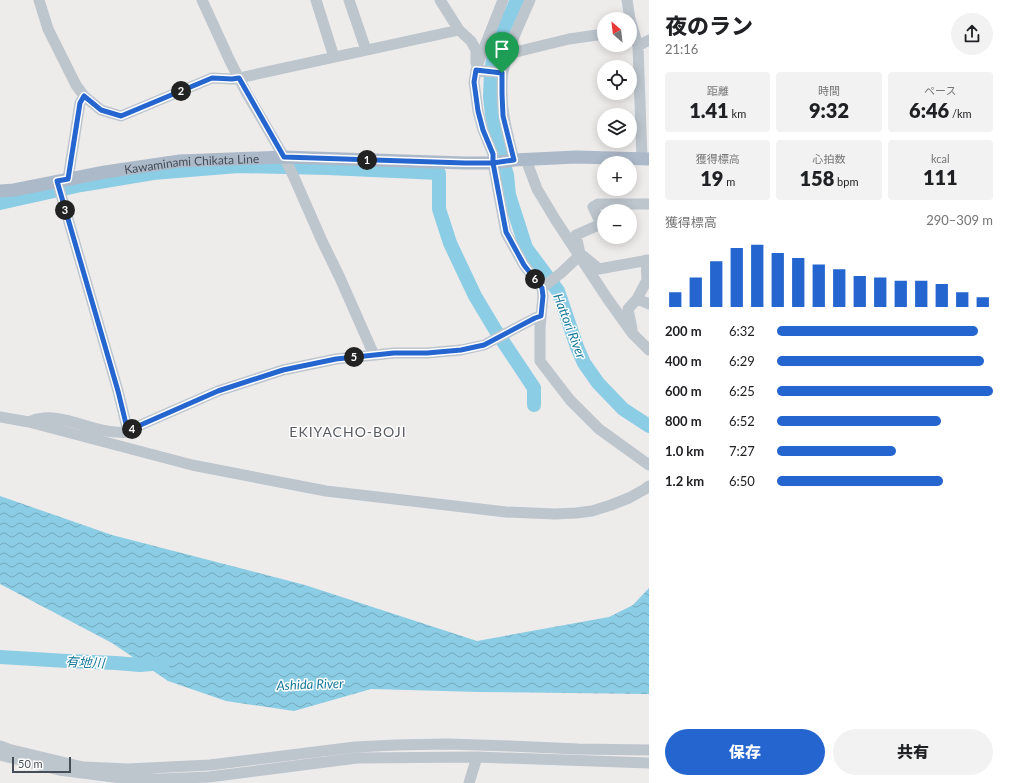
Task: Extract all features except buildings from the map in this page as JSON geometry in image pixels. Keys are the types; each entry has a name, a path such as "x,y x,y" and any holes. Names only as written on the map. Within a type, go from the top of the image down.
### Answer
{"main road":[{"name":"Kawaminami Chikata Line","path":"0,191 14,190 105,172 180,161 284,157 465,163 576,157 646,159"}],"street":[{"path":"39,0 48,29 76,85 84,96 101,110 121,116 212,78 239,78 459,30"},
{"path":"202,0 239,78 284,157 374,355"},
{"path":"316,0 334,58"},
{"path":"349,0 366,50"},
{"path":"440,0 459,30 471,41 476,50 475,62 478,69"},
{"path":"503,0 474,82 478,111 483,130 495,162 506,232 524,265 543,287 540,361 570,400 599,429 649,465"},
{"path":"513,160 503,116 501,73 517,28 530,0"},
{"path":"626,0 628,12"},
{"path":"508,54 569,39 597,35"},
{"path":"638,46 649,40"},
{"path":"637,43 646,159"},
{"path":"478,69 501,73"},
{"path":"84,96 80,103 62,180 128,432"},
{"path":"528,159 528,165 537,189 607,298 632,333 649,350"},
{"path":"632,333 628,309 637,299 647,280 648,260 599,269 579,255 576,235 602,224 593,207 598,204 649,204"},
{"path":"543,287 561,273 579,255"},
{"path":"637,299 649,304"},
{"path":"29,422 36,419 45,418 59,419 109,431 128,432 136,427 218,391 283,370 336,359 394,353 427,353 461,350 484,345 541,316"},
{"path":"0,417 29,422 200,467 326,491 506,512 555,514 592,511 629,498 649,486"},
{"path":"0,746 83,767 128,769 210,765 355,747 396,744 447,744 649,750"},
{"path":"489,758 493,753 546,752 551,751 553,748"},
{"path":"0,755 59,770 121,778 209,777 357,758 477,757 649,763"},
{"path":"469,783 477,757"},
{"path":"193,783 202,781 209,777"},
{"path":"160,778 162,780 176,783"}],"water":[{"name":"Ashida River","path":"0,496 112,535 305,585 477,641 609,617 633,605 649,588 649,694 371,689 294,711 226,701 168,681 112,643 0,584"}],"waterway":[{"name":"Hattori River","path":"517,0 495,48 491,72 490,97 492,114 498,145 507,175 509,195 526,248 558,291 584,363 598,383 623,409 649,426"},
{"path":"0,203 81,185 153,173 238,166 439,173 439,209 450,243 475,296 496,331 534,388 534,405"},
{"name":"有地川","path":"0,657 140,665 163,663"}],"district":[{"name":"EKIYACHO-BOJI","path":"348,431"}],"route":[{"path":"502,73 476,70 474,82 478,111 483,130 493,154 493,163 506,232 524,265 542,288 543,296 541,316 484,345 461,350 427,353 394,353 336,359 283,370 218,391 177,408 128,432 118,391 57,181 68,179 80,103 84,96 101,110 121,116 212,78 239,78 284,157 493,163 514,160 503,116 502,73"}]}
